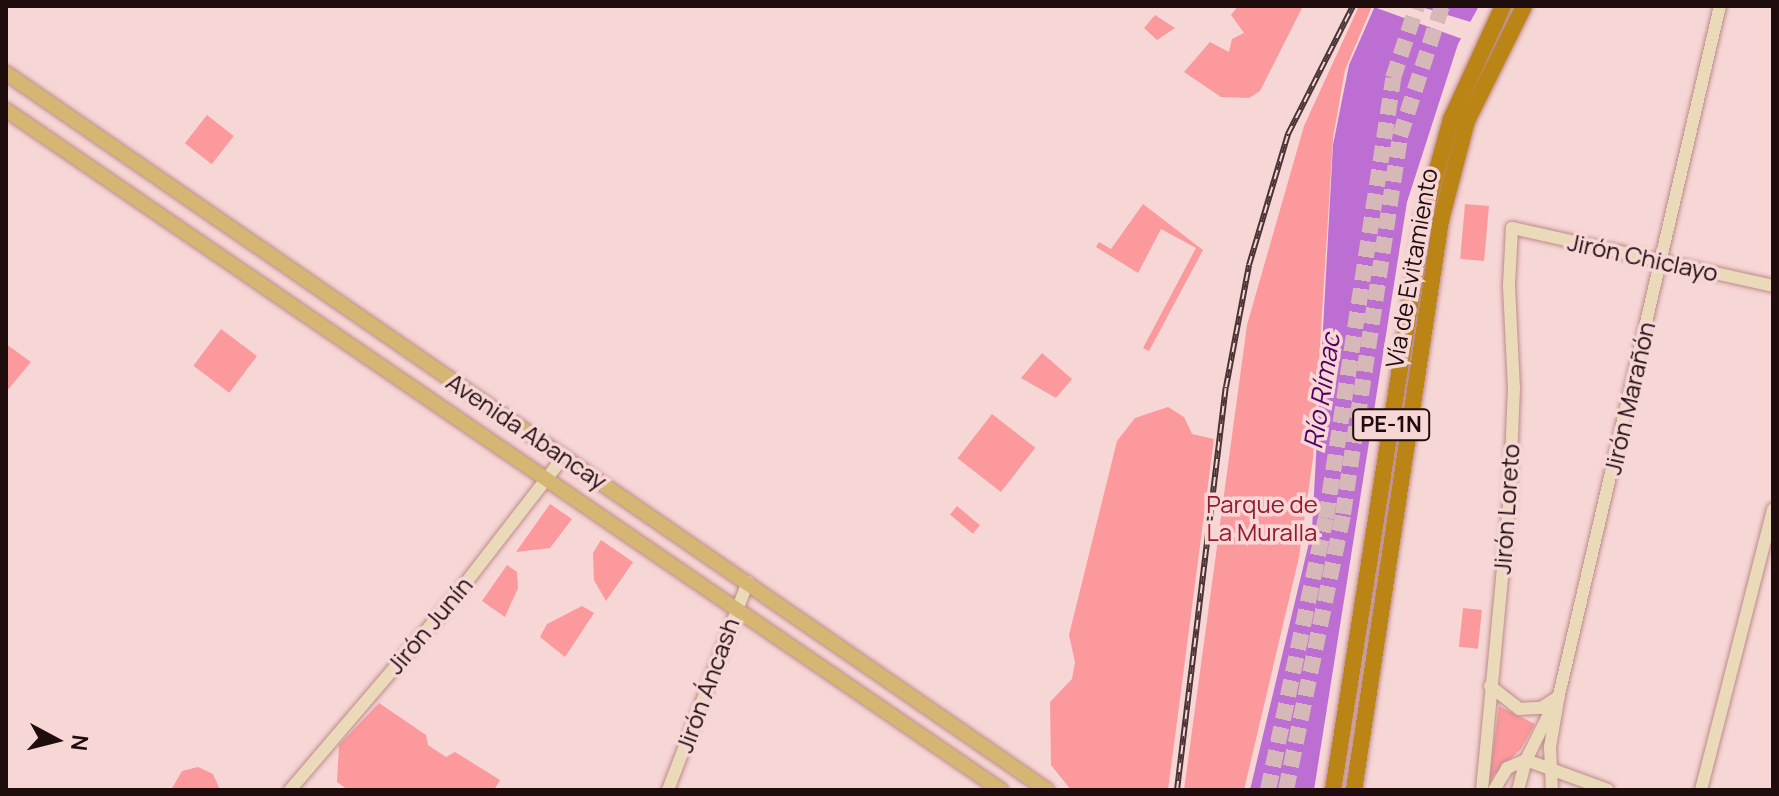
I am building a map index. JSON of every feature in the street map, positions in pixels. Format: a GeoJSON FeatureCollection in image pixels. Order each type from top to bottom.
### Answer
{"type":"FeatureCollection","features":[{"type":"Feature","properties":{"kind":"highway","name":"Vía de Evitamiento"},"geometry":{"type":"LineString","coordinates":[[1333,790],[1424,217],[1451,119],[1503,6]]}},
{"type":"Feature","properties":{"kind":"highway","name":"Vía de Evitamiento"},"geometry":{"type":"LineString","coordinates":[[1354,790],[1447,193],[1467,121],[1524,6]]}},
{"type":"Feature","properties":{"kind":"main road","name":"Jirón Marañón"},"geometry":{"type":"LineString","coordinates":[[1552,790],[1550,747],[1559,695],[1720,6]]}},
{"type":"Feature","properties":{"kind":"main road","name":"Avenida Abancay"},"geometry":{"type":"LineString","coordinates":[[6,73],[748,582],[1039,787]]}},
{"type":"Feature","properties":{"kind":"main road","name":"Avenida Abancay"},"geometry":{"type":"LineString","coordinates":[[6,110],[1001,790]]}},
{"type":"Feature","properties":{"kind":"main road","name":"Jirón Chiclayo"},"geometry":{"type":"LineString","coordinates":[[1512,228],[1773,286]]}},
{"type":"Feature","properties":{"kind":"main road","name":"Jirón Loreto"},"geometry":{"type":"LineString","coordinates":[[1482,790],[1509,507],[1514,389],[1512,228]]}},
{"type":"Feature","properties":{"kind":"main road","name":"Jirón Junín"},"geometry":{"type":"LineString","coordinates":[[290,790],[454,598],[564,456]]}},
{"type":"Feature","properties":{"kind":"main road"},"geometry":{"type":"LineString","coordinates":[[1701,790],[1773,509]]}},
{"type":"Feature","properties":{"kind":"main road","name":"Jirón Áncash"},"geometry":{"type":"LineString","coordinates":[[668,790],[735,609],[748,582]]}},
{"type":"Feature","properties":{"kind":"main road"},"geometry":{"type":"LineString","coordinates":[[1490,686],[1519,709],[1541,708],[1559,695]]}},
{"type":"Feature","properties":{"kind":"main road"},"geometry":{"type":"LineString","coordinates":[[1518,790],[1526,760],[1559,695]]}},
{"type":"Feature","properties":{"kind":"main road"},"geometry":{"type":"LineString","coordinates":[[1494,790],[1507,768],[1526,760],[1608,790]]}},
{"type":"Feature","properties":{"kind":"green space"},"geometry":{"type":"Polygon","coordinates":[[[1238,6],[1303,6],[1260,91],[1249,98],[1221,97],[1184,72],[1210,42],[1229,52],[1232,39],[1244,33],[1231,15],[1238,6]]]}},
{"type":"Feature","properties":{"kind":"green space","name":"Parque de La Muralla"},"geometry":{"type":"Polygon","coordinates":[[[1359,6],[1372,6],[1345,70],[1333,138],[1313,458],[1299,557],[1244,790],[1184,790],[1247,325],[1304,126],[1359,6]]]}},
{"type":"Feature","properties":{"kind":"green space"},"geometry":{"type":"Polygon","coordinates":[[[1155,15],[1175,28],[1157,40],[1144,28],[1155,15]]]}},
{"type":"Feature","properties":{"kind":"green space"},"geometry":{"type":"Polygon","coordinates":[[[207,115],[234,136],[212,164],[185,143],[207,115]]]}},
{"type":"Feature","properties":{"kind":"green space"},"geometry":{"type":"Polygon","coordinates":[[[1143,204],[1203,250],[1149,351],[1143,348],[1196,248],[1161,229],[1138,273],[1096,247],[1099,242],[1111,249],[1143,204]]]}},
{"type":"Feature","properties":{"kind":"green space"},"geometry":{"type":"Polygon","coordinates":[[[1465,204],[1489,206],[1484,261],[1460,259],[1465,204]]]}},
{"type":"Feature","properties":{"kind":"green space"},"geometry":{"type":"Polygon","coordinates":[[[221,329],[257,356],[229,393],[193,366],[221,329]]]}},
{"type":"Feature","properties":{"kind":"green space"},"geometry":{"type":"Polygon","coordinates":[[[6,344],[31,362],[6,392],[6,344]]]}},
{"type":"Feature","properties":{"kind":"green space"},"geometry":{"type":"Polygon","coordinates":[[[1042,353],[1072,379],[1056,398],[1021,378],[1042,353]]]}},
{"type":"Feature","properties":{"kind":"green space","name":"Parque de La Muralla"},"geometry":{"type":"Polygon","coordinates":[[[1168,407],[1184,417],[1192,434],[1214,439],[1168,790],[1071,790],[1051,765],[1050,702],[1072,679],[1075,662],[1069,635],[1117,441],[1135,418],[1168,407]]]}},
{"type":"Feature","properties":{"kind":"green space"},"geometry":{"type":"Polygon","coordinates":[[[992,414],[1035,448],[1001,492],[958,458],[992,414]]]}},
{"type":"Feature","properties":{"kind":"green space"},"geometry":{"type":"Polygon","coordinates":[[[550,504],[572,519],[550,548],[516,552],[550,504]]]}},
{"type":"Feature","properties":{"kind":"green space"},"geometry":{"type":"Polygon","coordinates":[[[957,506],[980,525],[973,534],[950,514],[957,506]]]}},
{"type":"Feature","properties":{"kind":"green space"},"geometry":{"type":"Polygon","coordinates":[[[601,540],[633,562],[606,601],[594,580],[593,553],[601,540]]]}},
{"type":"Feature","properties":{"kind":"green space"},"geometry":{"type":"Polygon","coordinates":[[[507,565],[517,572],[518,588],[505,617],[482,601],[507,565]]]}},
{"type":"Feature","properties":{"kind":"green space"},"geometry":{"type":"Polygon","coordinates":[[[582,606],[594,613],[565,657],[540,637],[547,624],[582,606]]]}},
{"type":"Feature","properties":{"kind":"green space"},"geometry":{"type":"Polygon","coordinates":[[[1463,608],[1482,610],[1478,649],[1459,647],[1463,608]]]}},
{"type":"Feature","properties":{"kind":"green space"},"geometry":{"type":"Polygon","coordinates":[[[379,703],[426,735],[428,745],[446,757],[455,752],[500,780],[494,790],[348,790],[337,782],[339,745],[379,703]]]}},
{"type":"Feature","properties":{"kind":"green space"},"geometry":{"type":"Polygon","coordinates":[[[1499,706],[1535,724],[1521,749],[1489,780],[1499,706]]]}},
{"type":"Feature","properties":{"kind":"green space"},"geometry":{"type":"Polygon","coordinates":[[[198,767],[213,774],[220,790],[171,790],[182,771],[198,767]]]}},
{"type":"Feature","properties":{"kind":"water","name":"Río Rímac"},"geometry":{"type":"Polygon","coordinates":[[[1375,6],[1479,6],[1458,44],[1407,202],[1314,790],[1250,790],[1312,530],[1333,145],[1349,65],[1375,6]]]}},
{"type":"Feature","properties":{"kind":"pier"},"geometry":{"type":"Polygon","coordinates":[[[1371,6],[1418,6],[1474,23],[1465,40],[1371,6]]]}},
{"type":"Feature","properties":{"kind":"tunnel"},"geometry":{"type":"LineString","coordinates":[[1268,790],[1326,518],[1393,78],[1417,6]]}},
{"type":"Feature","properties":{"kind":"tunnel"},"geometry":{"type":"LineString","coordinates":[[1286,790],[1343,514],[1400,136],[1442,6]]}},
{"type":"Feature","properties":{"kind":"railway"},"geometry":{"type":"LineString","coordinates":[[1177,790],[1226,387],[1249,265],[1288,134],[1353,6]]}}]}
